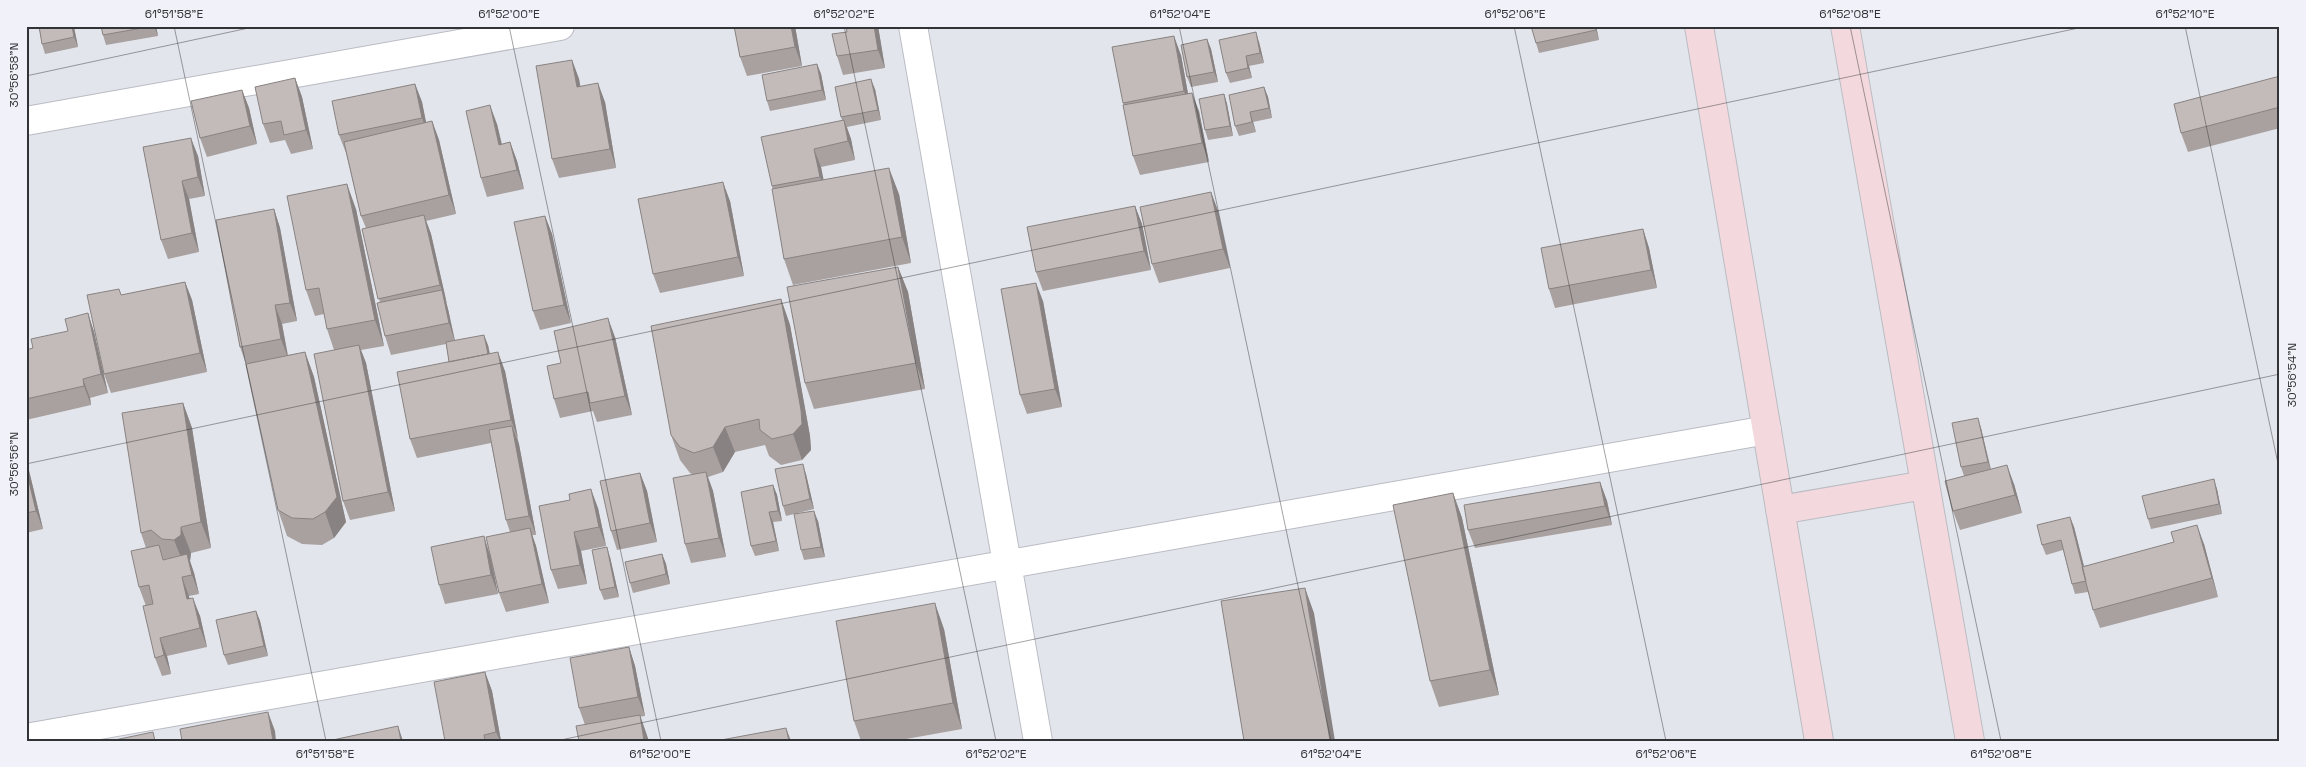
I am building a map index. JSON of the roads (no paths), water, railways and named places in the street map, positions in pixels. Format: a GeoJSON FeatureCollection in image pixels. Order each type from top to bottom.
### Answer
{"type":"FeatureCollection","features":[{"type":"Feature","properties":{"kind":"main road"},"geometry":{"type":"LineString","coordinates":[[1699,26],[1819,741]]}},
{"type":"Feature","properties":{"kind":"main road"},"geometry":{"type":"LineString","coordinates":[[1845,26],[1970,741]]}},
{"type":"Feature","properties":{"kind":"main road"},"geometry":{"type":"LineString","coordinates":[[1780,510],[1926,485]]}},
{"type":"Feature","properties":{"kind":"street"},"geometry":{"type":"LineString","coordinates":[[26,121],[560,26]]}},
{"type":"Feature","properties":{"kind":"street"},"geometry":{"type":"LineString","coordinates":[[913,26],[1038,741]]}},
{"type":"Feature","properties":{"kind":"street"},"geometry":{"type":"LineString","coordinates":[[26,738],[1767,430]]}}]}
